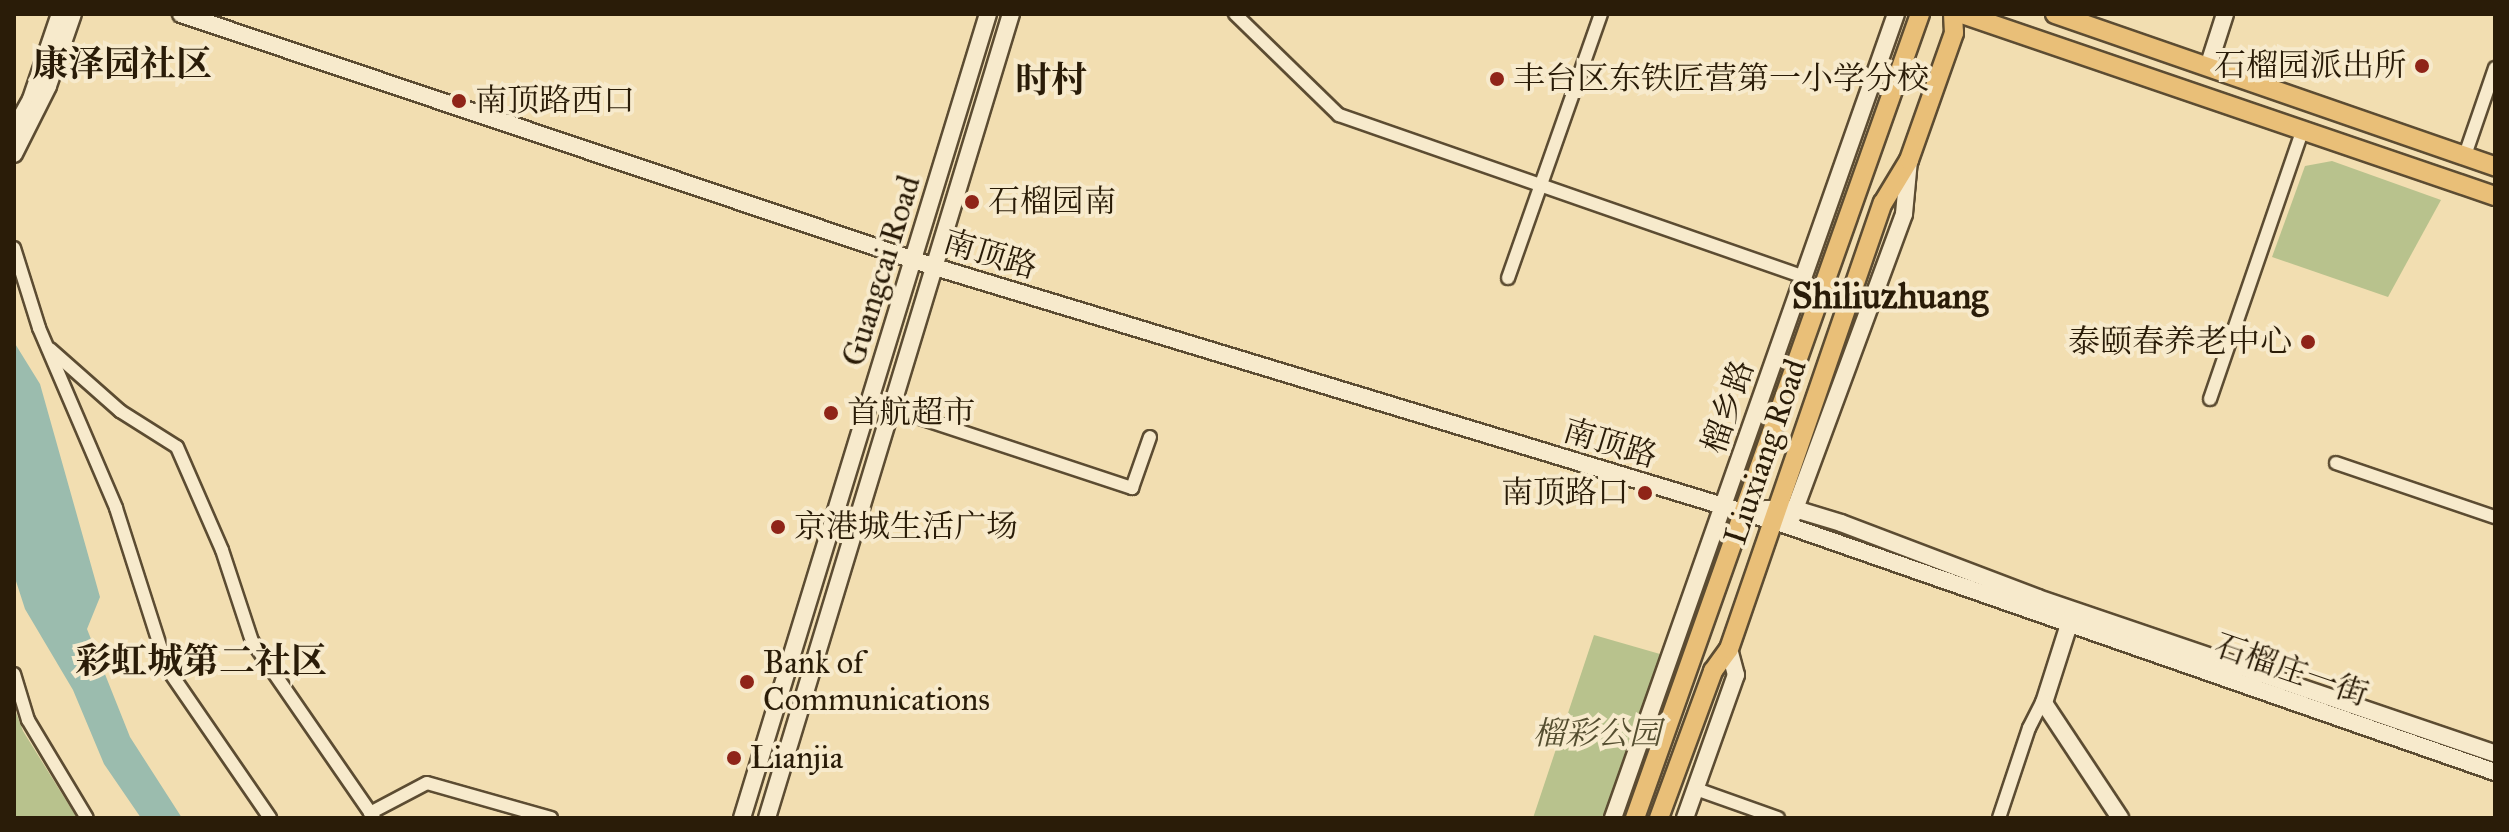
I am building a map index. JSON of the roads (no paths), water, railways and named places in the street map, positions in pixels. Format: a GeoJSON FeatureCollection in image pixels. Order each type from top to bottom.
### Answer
{"type":"FeatureCollection","features":[{"type":"Feature","properties":{"kind":"main road","name":"Liuxiang Road"},"geometry":{"type":"LineString","coordinates":[[1636,812],[1920,14]]}},
{"type":"Feature","properties":{"kind":"main road","name":"Liuxiang Road"},"geometry":{"type":"LineString","coordinates":[[1661,814],[1713,671],[1729,649],[1783,516],[1883,203],[1909,160],[1954,33],[1953,14]]}},
{"type":"Feature","properties":{"kind":"main road"},"geometry":{"type":"LineString","coordinates":[[2055,14],[2495,166]]}},
{"type":"Feature","properties":{"kind":"main road"},"geometry":{"type":"LineString","coordinates":[[1969,15],[2495,196]]}},
{"type":"Feature","properties":{"kind":"street"},"geometry":{"type":"LineString","coordinates":[[14,130],[60,14]]}},
{"type":"Feature","properties":{"kind":"street"},"geometry":{"type":"LineString","coordinates":[[14,154],[48,86],[73,14]]}},
{"type":"Feature","properties":{"kind":"street","name":"南顶路"},"geometry":{"type":"LineString","coordinates":[[181,14],[915,261],[1723,509],[1783,516],[2071,617]]}},
{"type":"Feature","properties":{"kind":"street","name":"Guangcai Road"},"geometry":{"type":"LineString","coordinates":[[742,818],[915,261],[988,14]]}},
{"type":"Feature","properties":{"kind":"street","name":"Guangcai Road"},"geometry":{"type":"LineString","coordinates":[[767,818],[1011,14]]}},
{"type":"Feature","properties":{"kind":"street"},"geometry":{"type":"LineString","coordinates":[[1235,14],[1339,115],[1804,277]]}},
{"type":"Feature","properties":{"kind":"street"},"geometry":{"type":"LineString","coordinates":[[1508,278],[1601,14]]}},
{"type":"Feature","properties":{"kind":"street","name":"榴乡路"},"geometry":{"type":"LineString","coordinates":[[1613,818],[1896,14]]}},
{"type":"Feature","properties":{"kind":"street"},"geometry":{"type":"LineString","coordinates":[[2208,67],[2225,14]]}},
{"type":"Feature","properties":{"kind":"street"},"geometry":{"type":"LineString","coordinates":[[2465,155],[2495,68]]}},
{"type":"Feature","properties":{"kind":"street"},"geometry":{"type":"LineString","coordinates":[[2210,399],[2303,129]]}},
{"type":"Feature","properties":{"kind":"street"},"geometry":{"type":"LineString","coordinates":[[14,248],[48,347],[116,508],[167,668],[270,818]]}},
{"type":"Feature","properties":{"kind":"street"},"geometry":{"type":"LineString","coordinates":[[48,347],[120,411],[177,447],[222,550],[252,641],[372,816],[427,783],[551,818]]}},
{"type":"Feature","properties":{"kind":"street"},"geometry":{"type":"LineString","coordinates":[[893,409],[1132,488],[1150,437]]}},
{"type":"Feature","properties":{"kind":"street"},"geometry":{"type":"LineString","coordinates":[[2336,463],[2495,517]]}},
{"type":"Feature","properties":{"kind":"street"},"geometry":{"type":"LineString","coordinates":[[1999,818],[2071,617]]}},
{"type":"Feature","properties":{"kind":"street","name":"石榴庄一街"},"geometry":{"type":"LineString","coordinates":[[2071,617],[2495,754]]}},
{"type":"Feature","properties":{"kind":"street","name":"石榴庄一街"},"geometry":{"type":"LineString","coordinates":[[2071,617],[2495,772]]}},
{"type":"Feature","properties":{"kind":"street"},"geometry":{"type":"LineString","coordinates":[[1685,818],[1736,675],[1729,649]]}},
{"type":"Feature","properties":{"kind":"street"},"geometry":{"type":"LineString","coordinates":[[14,674],[28,720],[87,818]]}},
{"type":"Feature","properties":{"kind":"street"},"geometry":{"type":"LineString","coordinates":[[2044,699],[2120,818]]}},
{"type":"Feature","properties":{"kind":"street"},"geometry":{"type":"LineString","coordinates":[[1696,789],[1778,818]]}},
{"type":"Feature","properties":{"kind":"place","name":"石榴园派出所"},"geometry":{"type":"Point","coordinates":[2422,66]}},
{"type":"Feature","properties":{"kind":"place","name":"丰台区东铁匠营第一小学分校"},"geometry":{"type":"Point","coordinates":[1497,79]}},
{"type":"Feature","properties":{"kind":"place","name":"南顶路西口"},"geometry":{"type":"Point","coordinates":[459,101]}},
{"type":"Feature","properties":{"kind":"place","name":"石榴园南"},"geometry":{"type":"Point","coordinates":[972,202]}},
{"type":"Feature","properties":{"kind":"place","name":"泰颐春养老中心"},"geometry":{"type":"Point","coordinates":[2308,342]}},
{"type":"Feature","properties":{"kind":"place","name":"首航超市"},"geometry":{"type":"Point","coordinates":[831,413]}},
{"type":"Feature","properties":{"kind":"place","name":"南顶路口"},"geometry":{"type":"Point","coordinates":[1645,493]}},
{"type":"Feature","properties":{"kind":"place","name":"京港城生活广场"},"geometry":{"type":"Point","coordinates":[778,527]}},
{"type":"Feature","properties":{"kind":"place","name":"Bank of Communications"},"geometry":{"type":"Point","coordinates":[747,682]}},
{"type":"Feature","properties":{"kind":"place","name":"Lianjia"},"geometry":{"type":"Point","coordinates":[734,758]}},
{"type":"Feature","properties":{"kind":"district","name":"康泽园社区"},"geometry":{"type":"Point","coordinates":[122,65]}},
{"type":"Feature","properties":{"kind":"district","name":"时村"},"geometry":{"type":"Point","coordinates":[1051,81]}},
{"type":"Feature","properties":{"kind":"district","name":"Shiliuzhuang"},"geometry":{"type":"Point","coordinates":[1890,297]}},
{"type":"Feature","properties":{"kind":"district","name":"彩虹城第二社区"},"geometry":{"type":"Point","coordinates":[201,662]}},
{"type":"Feature","properties":{"kind":"park label","name":"榴彩公园"},"geometry":{"type":"Point","coordinates":[1597,734]}}]}
